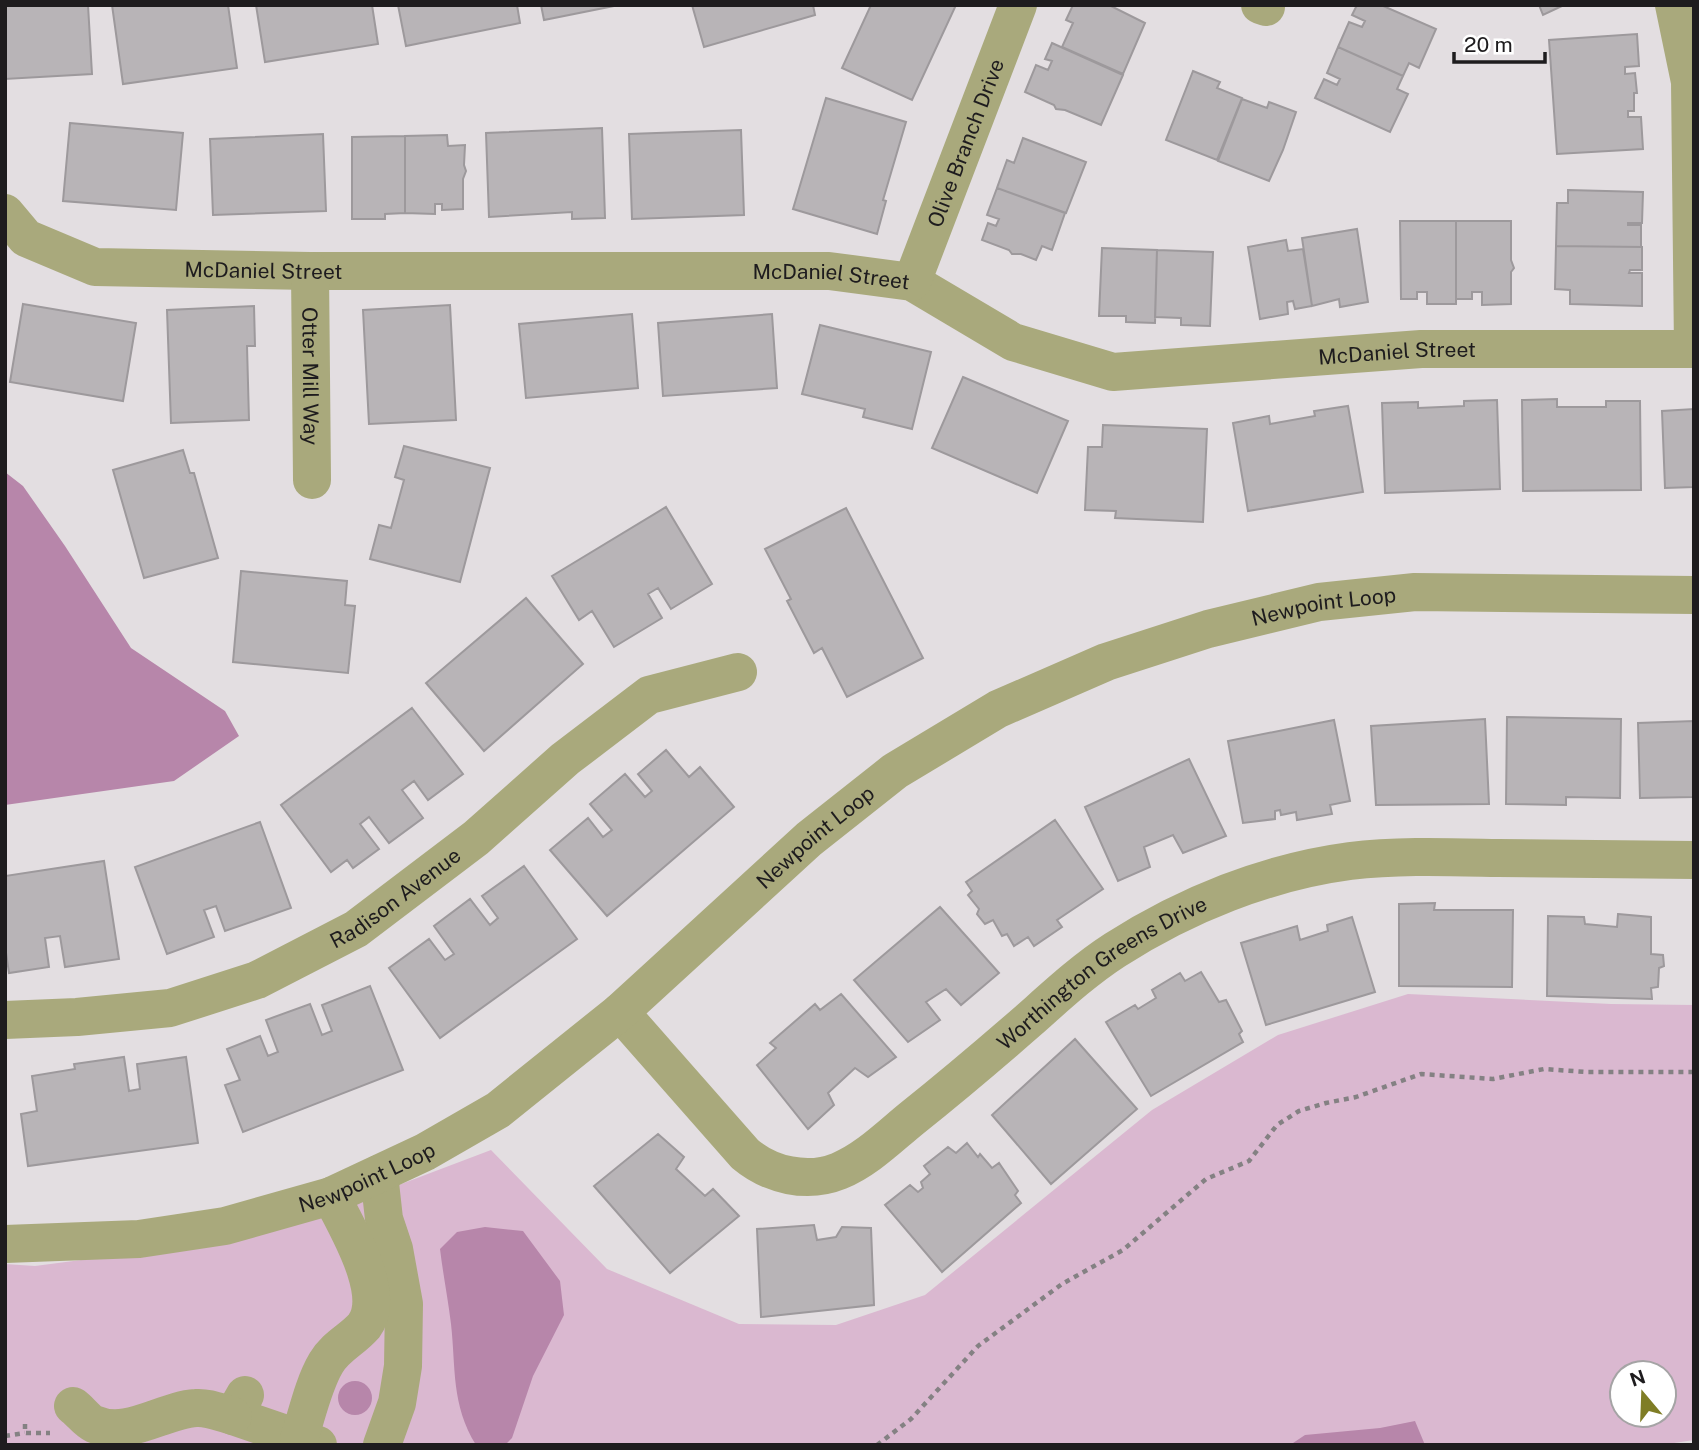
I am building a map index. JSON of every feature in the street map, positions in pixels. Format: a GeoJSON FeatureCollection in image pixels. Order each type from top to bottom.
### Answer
{"type":"FeatureCollection","features":[{"type":"Feature","properties":{"kind":"street","name":"Olive Branch Drive"},"geometry":{"type":"LineString","coordinates":[[912,282],[1018,5]]}},
{"type":"Feature","properties":{"kind":"street"},"geometry":{"type":"LineString","coordinates":[[1674,5],[1690,82],[1694,349]]}},
{"type":"Feature","properties":{"kind":"street","name":"McDaniel Street"},"geometry":{"type":"LineString","coordinates":[[5,213],[26,238],[95,267],[310,271],[829,271],[912,282],[1013,342],[1113,372],[1421,349],[1694,349]]}},
{"type":"Feature","properties":{"kind":"street","name":"Otter Mill Way"},"geometry":{"type":"LineString","coordinates":[[310,271],[312,480]]}},
{"type":"Feature","properties":{"kind":"street","name":"Newpoint Loop"},"geometry":{"type":"LineString","coordinates":[[5,1244],[139,1239],[225,1226],[331,1196],[425,1152],[498,1110],[620,1012],[809,839],[895,771],[999,709],[1106,662],[1208,629],[1319,602],[1415,592],[1694,596]]}},
{"type":"Feature","properties":{"kind":"street","name":"Radison Avenue"},"geometry":{"type":"LineString","coordinates":[[5,1020],[77,1017],[170,1008],[257,980],[356,929],[475,838],[565,759],[649,695],[738,672]]}},
{"type":"Feature","properties":{"kind":"street","name":"Worthington Greens Drive"},"geometry":{"type":"LineString","coordinates":[[620,1012],[745,1154],[757,1164],[790,1175],[822,1176],[838,1172],[857,1162],[1113,951],[1215,897],[1303,870],[1350,862],[1407,857],[1694,860]]}},
{"type":"Feature","properties":{"kind":"street"},"geometry":{"type":"LineString","coordinates":[[379,1174],[384,1219],[394,1249],[404,1304],[403,1366],[397,1403],[382,1445]]}},
{"type":"Feature","properties":{"kind":"street"},"geometry":{"type":"LineString","coordinates":[[73,1406],[94,1424],[130,1427],[197,1408],[239,1406],[308,1442],[325,1365],[336,1348],[363,1326],[370,1314],[365,1262],[331,1196]]}},
{"type":"Feature","properties":{"kind":"street"},"geometry":{"type":"LineString","coordinates":[[350,1338],[386,1334],[403,1350]]}},
{"type":"Feature","properties":{"kind":"path"},"geometry":{"type":"LineString","coordinates":[[877,1445],[911,1419],[978,1346],[1062,1284],[1123,1250],[1206,1179],[1249,1161],[1277,1125],[1299,1111],[1326,1102],[1356,1097],[1421,1074],[1493,1079],[1544,1069],[1586,1072],[1694,1072]]}},
{"type":"Feature","properties":{"kind":"path"},"geometry":{"type":"LineString","coordinates":[[5,1436],[25,1433]]}},
{"type":"Feature","properties":{"kind":"shaded area"},"geometry":{"type":"Polygon","coordinates":[[[5,472],[23,486],[131,648],[225,711],[239,736],[174,781],[5,805],[5,472]]]}},
{"type":"Feature","properties":{"kind":"shaded area"},"geometry":{"type":"Polygon","coordinates":[[[1408,994],[1611,1004],[1694,1005],[1694,1440],[1661,1445],[5,1445],[5,1264],[35,1266],[158,1250],[309,1219],[491,1150],[607,1269],[739,1324],[836,1325],[925,1295],[1152,1110],[1278,1035],[1408,994]]]}},
{"type":"Feature","properties":{"kind":"shaded area"},"geometry":{"type":"Polygon","coordinates":[[[485,1227],[523,1231],[560,1281],[564,1315],[533,1376],[512,1438],[505,1445],[476,1445],[462,1415],[456,1386],[451,1324],[440,1249],[457,1232],[485,1227]]]}},
{"type":"Feature","properties":{"kind":"shaded area"},"geometry":{"type":"Polygon","coordinates":[[[355,1381],[367,1386],[372,1398],[367,1410],[355,1415],[343,1410],[338,1398],[343,1386],[355,1381]]]}},
{"type":"Feature","properties":{"kind":"shaded area"},"geometry":{"type":"Polygon","coordinates":[[[1415,1421],[1425,1445],[1290,1445],[1305,1435],[1380,1428],[1415,1421]]]}},
{"type":"Feature","properties":{"kind":"building"},"geometry":{"type":"Polygon","coordinates":[[[5,5],[88,5],[92,74],[5,79],[5,5]]]}},
{"type":"Feature","properties":{"kind":"building"},"geometry":{"type":"Polygon","coordinates":[[[112,5],[228,5],[237,68],[123,84],[112,5]]]}},
{"type":"Feature","properties":{"kind":"building"},"geometry":{"type":"Polygon","coordinates":[[[256,5],[372,5],[378,44],[265,62],[256,5]]]}},
{"type":"Feature","properties":{"kind":"building"},"geometry":{"type":"Polygon","coordinates":[[[398,5],[517,5],[520,23],[406,46],[398,5]]]}},
{"type":"Feature","properties":{"kind":"building"},"geometry":{"type":"Polygon","coordinates":[[[541,5],[619,5],[544,20],[541,5]]]}},
{"type":"Feature","properties":{"kind":"building"},"geometry":{"type":"Polygon","coordinates":[[[692,5],[813,5],[815,15],[704,47],[692,5]]]}},
{"type":"Feature","properties":{"kind":"building"},"geometry":{"type":"Polygon","coordinates":[[[871,5],[956,5],[912,100],[842,68],[871,5]]]}},
{"type":"Feature","properties":{"kind":"building"},"geometry":{"type":"Polygon","coordinates":[[[1073,5],[1109,5],[1145,23],[1123,74],[1062,47],[1073,23],[1066,20],[1073,5]]]}},
{"type":"Feature","properties":{"kind":"building"},"geometry":{"type":"Polygon","coordinates":[[[1357,5],[1381,5],[1436,29],[1419,68],[1409,63],[1403,76],[1338,47],[1349,22],[1362,27],[1365,21],[1352,15],[1357,5]]]}},
{"type":"Feature","properties":{"kind":"building"},"geometry":{"type":"Polygon","coordinates":[[[1539,5],[1564,5],[1543,15],[1539,5]]]}},
{"type":"Feature","properties":{"kind":"building"},"geometry":{"type":"Polygon","coordinates":[[[1637,34],[1639,66],[1625,67],[1625,74],[1635,73],[1637,93],[1634,93],[1634,111],[1628,111],[1628,117],[1641,117],[1643,149],[1557,154],[1549,40],[1637,34]]]}},
{"type":"Feature","properties":{"kind":"building"},"geometry":{"type":"Polygon","coordinates":[[[1052,43],[1123,75],[1101,125],[1056,109],[1054,105],[1025,92],[1036,65],[1048,70],[1052,61],[1045,59],[1052,43]]]}},
{"type":"Feature","properties":{"kind":"building"},"geometry":{"type":"Polygon","coordinates":[[[1338,47],[1403,76],[1397,89],[1408,94],[1390,132],[1315,98],[1324,79],[1337,85],[1340,79],[1327,73],[1338,47]]]}},
{"type":"Feature","properties":{"kind":"building"},"geometry":{"type":"Polygon","coordinates":[[[1193,71],[1220,82],[1217,88],[1242,98],[1217,160],[1166,140],[1193,71]]]}},
{"type":"Feature","properties":{"kind":"building"},"geometry":{"type":"Polygon","coordinates":[[[826,98],[906,122],[883,200],[886,201],[877,234],[793,209],[826,98]]]}},
{"type":"Feature","properties":{"kind":"building"},"geometry":{"type":"Polygon","coordinates":[[[1242,99],[1267,108],[1269,102],[1296,112],[1269,181],[1218,161],[1242,99]]]}},
{"type":"Feature","properties":{"kind":"building"},"geometry":{"type":"Polygon","coordinates":[[[70,123],[183,133],[176,210],[63,201],[70,123]]]}},
{"type":"Feature","properties":{"kind":"building"},"geometry":{"type":"Polygon","coordinates":[[[602,128],[605,218],[572,219],[572,212],[489,217],[486,133],[602,128]]]}},
{"type":"Feature","properties":{"kind":"building"},"geometry":{"type":"Polygon","coordinates":[[[741,130],[744,215],[632,219],[629,134],[741,130]]]}},
{"type":"Feature","properties":{"kind":"building"},"geometry":{"type":"Polygon","coordinates":[[[323,134],[326,211],[213,215],[210,139],[323,134]]]}},
{"type":"Feature","properties":{"kind":"building"},"geometry":{"type":"Polygon","coordinates":[[[447,135],[448,146],[465,145],[463,209],[442,210],[442,204],[435,204],[435,214],[405,213],[405,136],[447,135]]]}},
{"type":"Feature","properties":{"kind":"building"},"geometry":{"type":"Polygon","coordinates":[[[405,136],[405,213],[385,214],[385,219],[352,219],[352,137],[405,136]]]}},
{"type":"Feature","properties":{"kind":"building"},"geometry":{"type":"Polygon","coordinates":[[[1023,138],[1086,162],[1066,213],[997,188],[1007,160],[1014,163],[1023,138]]]}},
{"type":"Feature","properties":{"kind":"building"},"geometry":{"type":"Polygon","coordinates":[[[997,188],[1065,213],[1052,250],[1042,246],[1036,260],[1021,254],[1012,254],[1009,250],[982,240],[988,223],[996,226],[999,219],[987,215],[997,188]]]}},
{"type":"Feature","properties":{"kind":"building"},"geometry":{"type":"Polygon","coordinates":[[[1568,190],[1643,192],[1642,223],[1628,223],[1641,225],[1641,247],[1556,246],[1557,203],[1568,203],[1568,190]]]}},
{"type":"Feature","properties":{"kind":"building"},"geometry":{"type":"Polygon","coordinates":[[[1400,221],[1456,221],[1456,304],[1427,304],[1427,292],[1417,292],[1417,299],[1401,299],[1400,221]]]}},
{"type":"Feature","properties":{"kind":"building"},"geometry":{"type":"Polygon","coordinates":[[[1456,221],[1511,221],[1511,260],[1514,268],[1511,272],[1511,304],[1482,305],[1482,292],[1472,292],[1472,299],[1456,299],[1456,221]]]}},
{"type":"Feature","properties":{"kind":"building"},"geometry":{"type":"Polygon","coordinates":[[[1357,229],[1368,302],[1340,307],[1339,299],[1312,306],[1302,238],[1357,229]]]}},
{"type":"Feature","properties":{"kind":"building"},"geometry":{"type":"Polygon","coordinates":[[[1286,240],[1288,251],[1303,249],[1312,306],[1295,309],[1293,301],[1287,302],[1288,314],[1260,319],[1248,247],[1286,240]]]}},
{"type":"Feature","properties":{"kind":"building"},"geometry":{"type":"Polygon","coordinates":[[[1556,246],[1642,247],[1642,270],[1630,270],[1629,273],[1642,273],[1642,306],[1570,304],[1570,290],[1555,289],[1556,246]]]}},
{"type":"Feature","properties":{"kind":"building"},"geometry":{"type":"Polygon","coordinates":[[[1102,248],[1157,250],[1155,323],[1126,322],[1126,316],[1099,316],[1102,248]]]}},
{"type":"Feature","properties":{"kind":"building"},"geometry":{"type":"Polygon","coordinates":[[[1157,250],[1213,252],[1210,326],[1181,325],[1181,318],[1155,317],[1157,250]]]}},
{"type":"Feature","properties":{"kind":"building"},"geometry":{"type":"Polygon","coordinates":[[[23,304],[136,323],[123,401],[10,382],[23,304]]]}},
{"type":"Feature","properties":{"kind":"building"},"geometry":{"type":"Polygon","coordinates":[[[450,305],[456,420],[369,424],[363,310],[450,305]]]}},
{"type":"Feature","properties":{"kind":"building"},"geometry":{"type":"Polygon","coordinates":[[[254,306],[255,346],[247,346],[249,420],[171,423],[167,310],[254,306]]]}},
{"type":"Feature","properties":{"kind":"building"},"geometry":{"type":"Polygon","coordinates":[[[632,314],[638,388],[526,398],[519,324],[632,314]]]}},
{"type":"Feature","properties":{"kind":"building"},"geometry":{"type":"Polygon","coordinates":[[[772,314],[777,388],[663,396],[658,323],[772,314]]]}},
{"type":"Feature","properties":{"kind":"building"},"geometry":{"type":"Polygon","coordinates":[[[820,325],[931,352],[912,429],[863,417],[865,409],[802,394],[820,325]]]}},
{"type":"Feature","properties":{"kind":"building"},"geometry":{"type":"Polygon","coordinates":[[[963,377],[1068,421],[1037,493],[932,448],[963,377]]]}},
{"type":"Feature","properties":{"kind":"building"},"geometry":{"type":"Polygon","coordinates":[[[1557,399],[1557,407],[1606,407],[1606,401],[1640,401],[1641,490],[1523,491],[1522,400],[1557,399]]]}},
{"type":"Feature","properties":{"kind":"building"},"geometry":{"type":"Polygon","coordinates":[[[1497,400],[1500,489],[1385,493],[1382,403],[1418,402],[1418,408],[1464,406],[1464,401],[1497,400]]]}},
{"type":"Feature","properties":{"kind":"building"},"geometry":{"type":"Polygon","coordinates":[[[1348,406],[1363,492],[1248,511],[1233,423],[1269,416],[1270,424],[1315,416],[1314,411],[1348,406]]]}},
{"type":"Feature","properties":{"kind":"building"},"geometry":{"type":"Polygon","coordinates":[[[1694,409],[1694,487],[1665,488],[1662,411],[1694,409]]]}},
{"type":"Feature","properties":{"kind":"building"},"geometry":{"type":"Polygon","coordinates":[[[1103,425],[1207,429],[1203,522],[1115,518],[1116,511],[1085,510],[1088,447],[1102,447],[1103,425]]]}},
{"type":"Feature","properties":{"kind":"building"},"geometry":{"type":"Polygon","coordinates":[[[404,446],[490,468],[460,582],[370,559],[379,525],[391,528],[404,480],[395,477],[404,446]]]}},
{"type":"Feature","properties":{"kind":"building"},"geometry":{"type":"Polygon","coordinates":[[[183,450],[190,473],[194,473],[218,558],[144,578],[113,470],[183,450]]]}},
{"type":"Feature","properties":{"kind":"building"},"geometry":{"type":"Polygon","coordinates":[[[666,507],[712,584],[671,609],[658,588],[648,594],[662,618],[614,647],[592,611],[579,620],[552,576],[666,507]]]}},
{"type":"Feature","properties":{"kind":"building"},"geometry":{"type":"Polygon","coordinates":[[[846,508],[923,658],[847,697],[822,648],[814,653],[787,601],[791,599],[765,549],[846,508]]]}},
{"type":"Feature","properties":{"kind":"building"},"geometry":{"type":"Polygon","coordinates":[[[241,571],[347,581],[345,605],[355,606],[348,673],[233,662],[241,571]]]}},
{"type":"Feature","properties":{"kind":"building"},"geometry":{"type":"Polygon","coordinates":[[[526,598],[583,664],[484,751],[426,683],[526,598]]]}},
{"type":"Feature","properties":{"kind":"building"},"geometry":{"type":"Polygon","coordinates":[[[412,708],[463,774],[428,800],[414,781],[402,790],[423,818],[389,843],[369,817],[360,824],[379,849],[353,868],[347,860],[331,872],[281,805],[412,708]]]}},
{"type":"Feature","properties":{"kind":"building"},"geometry":{"type":"Polygon","coordinates":[[[1507,717],[1621,719],[1620,798],[1566,797],[1566,805],[1506,804],[1507,717]]]}},
{"type":"Feature","properties":{"kind":"building"},"geometry":{"type":"Polygon","coordinates":[[[1485,719],[1489,804],[1376,805],[1371,726],[1485,719]]]}},
{"type":"Feature","properties":{"kind":"building"},"geometry":{"type":"Polygon","coordinates":[[[1334,720],[1350,801],[1330,805],[1332,814],[1297,820],[1296,812],[1281,815],[1280,810],[1275,811],[1275,819],[1243,823],[1228,741],[1334,720]]]}},
{"type":"Feature","properties":{"kind":"building"},"geometry":{"type":"Polygon","coordinates":[[[1694,721],[1694,797],[1640,798],[1638,723],[1694,721]]]}},
{"type":"Feature","properties":{"kind":"building"},"geometry":{"type":"Polygon","coordinates":[[[666,750],[689,777],[700,767],[734,807],[607,916],[550,850],[588,818],[603,837],[612,830],[590,804],[625,774],[645,797],[652,791],[638,774],[666,750]]]}},
{"type":"Feature","properties":{"kind":"building"},"geometry":{"type":"Polygon","coordinates":[[[1189,759],[1226,836],[1183,853],[1173,835],[1144,847],[1150,867],[1118,881],[1085,807],[1189,759]]]}},
{"type":"Feature","properties":{"kind":"building"},"geometry":{"type":"Polygon","coordinates":[[[1055,820],[1103,889],[1057,920],[1062,927],[1034,946],[1028,937],[1014,946],[1007,934],[1002,936],[993,920],[985,924],[977,914],[979,909],[968,895],[972,891],[966,882],[1055,820]]]}},
{"type":"Feature","properties":{"kind":"building"},"geometry":{"type":"Polygon","coordinates":[[[260,822],[291,908],[225,931],[216,906],[204,910],[214,937],[167,954],[135,867],[260,822]]]}},
{"type":"Feature","properties":{"kind":"building"},"geometry":{"type":"Polygon","coordinates":[[[104,861],[119,959],[65,967],[60,936],[45,938],[49,967],[9,973],[5,946],[5,876],[104,861]]]}},
{"type":"Feature","properties":{"kind":"building"},"geometry":{"type":"Polygon","coordinates":[[[524,866],[577,939],[440,1038],[389,968],[429,939],[445,960],[454,954],[434,926],[470,899],[490,925],[498,918],[482,896],[524,866]]]}},
{"type":"Feature","properties":{"kind":"building"},"geometry":{"type":"Polygon","coordinates":[[[1435,903],[1434,910],[1513,910],[1512,987],[1399,986],[1399,904],[1435,903]]]}},
{"type":"Feature","properties":{"kind":"building"},"geometry":{"type":"Polygon","coordinates":[[[940,907],[999,973],[961,1005],[946,989],[926,1002],[940,1020],[908,1042],[854,980],[940,907]]]}},
{"type":"Feature","properties":{"kind":"building"},"geometry":{"type":"Polygon","coordinates":[[[1618,914],[1651,917],[1651,954],[1663,955],[1664,966],[1659,968],[1658,987],[1651,988],[1652,999],[1547,996],[1548,916],[1584,917],[1585,924],[1617,927],[1618,914]]]}},
{"type":"Feature","properties":{"kind":"building"},"geometry":{"type":"Polygon","coordinates":[[[1352,917],[1375,992],[1266,1025],[1241,943],[1297,926],[1300,940],[1328,931],[1327,925],[1352,917]]]}},
{"type":"Feature","properties":{"kind":"building"},"geometry":{"type":"Polygon","coordinates":[[[1201,972],[1219,1002],[1226,1000],[1242,1031],[1239,1034],[1243,1042],[1151,1096],[1106,1022],[1135,1005],[1138,1009],[1156,998],[1152,990],[1180,973],[1185,981],[1201,972]]]}},
{"type":"Feature","properties":{"kind":"building"},"geometry":{"type":"Polygon","coordinates":[[[370,986],[403,1070],[243,1132],[225,1085],[240,1080],[227,1049],[260,1036],[268,1056],[278,1052],[266,1020],[310,1004],[322,1035],[332,1031],[322,1005],[370,986]]]}},
{"type":"Feature","properties":{"kind":"building"},"geometry":{"type":"Polygon","coordinates":[[[841,994],[896,1057],[868,1077],[855,1068],[828,1093],[834,1105],[808,1129],[757,1065],[776,1048],[770,1043],[815,1004],[820,1010],[841,994]]]}},
{"type":"Feature","properties":{"kind":"building"},"geometry":{"type":"Polygon","coordinates":[[[1075,1039],[1137,1109],[1051,1184],[992,1115],[1075,1039]]]}},
{"type":"Feature","properties":{"kind":"building"},"geometry":{"type":"Polygon","coordinates":[[[124,1057],[129,1091],[140,1089],[137,1064],[186,1057],[198,1143],[28,1166],[21,1114],[37,1111],[32,1076],[75,1069],[74,1064],[124,1057]]]}},
{"type":"Feature","properties":{"kind":"building"},"geometry":{"type":"Polygon","coordinates":[[[658,1134],[684,1157],[676,1169],[705,1196],[713,1189],[739,1216],[670,1273],[594,1186],[658,1134]]]}},
{"type":"Feature","properties":{"kind":"building"},"geometry":{"type":"Polygon","coordinates":[[[967,1143],[978,1157],[980,1154],[992,1168],[999,1163],[1018,1191],[1015,1195],[1021,1203],[942,1272],[885,1205],[910,1185],[918,1192],[923,1188],[921,1182],[930,1174],[924,1166],[948,1147],[956,1153],[967,1143]]]}},
{"type":"Feature","properties":{"kind":"building"},"geometry":{"type":"Polygon","coordinates":[[[814,1225],[817,1240],[836,1237],[842,1227],[871,1228],[874,1305],[761,1317],[757,1229],[814,1225]]]}}]}
